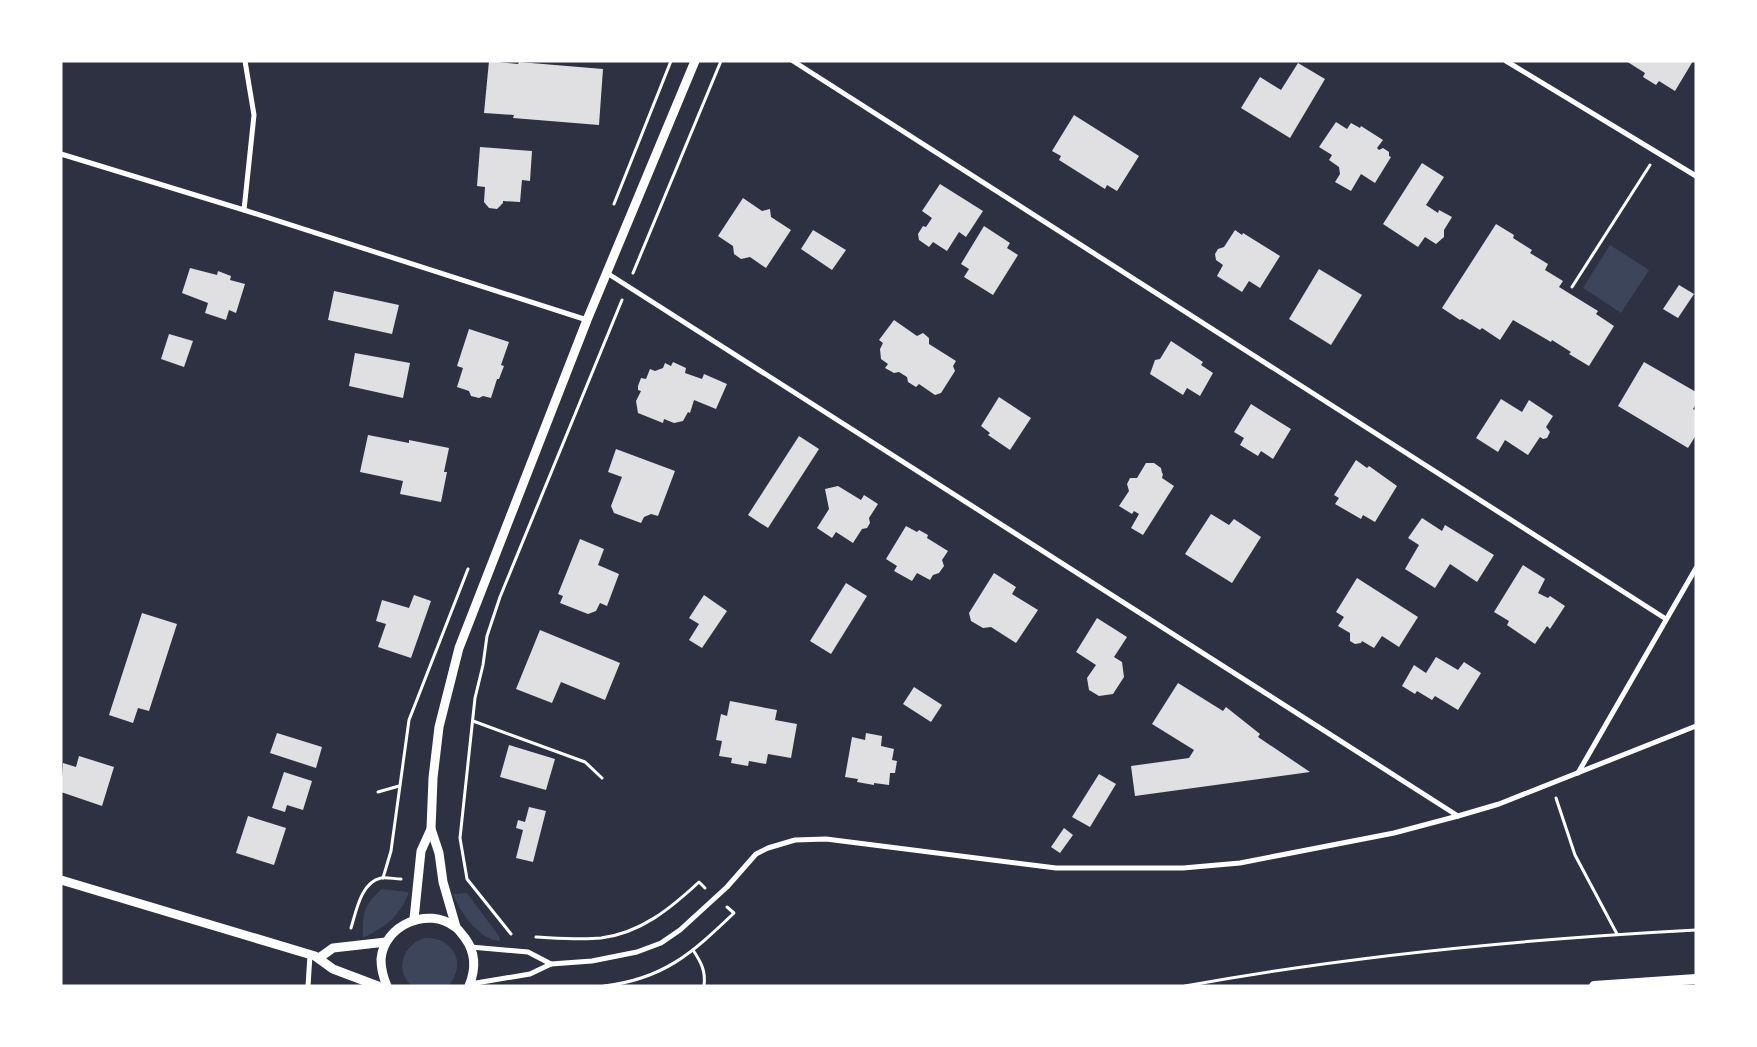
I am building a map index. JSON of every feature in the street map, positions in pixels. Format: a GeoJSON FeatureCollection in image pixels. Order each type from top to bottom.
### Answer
{"type":"FeatureCollection","features":[{"type":"Feature","properties":{"kind":"main road"},"geometry":{"type":"LineString","coordinates":[[1594,986],[1696,979]]}},
{"type":"Feature","properties":{"kind":"street"},"geometry":{"type":"LineString","coordinates":[[244,210],[254,115],[245,61]]}},
{"type":"Feature","properties":{"kind":"street"},"geometry":{"type":"LineString","coordinates":[[414,919],[421,851],[430,828],[439,727],[459,648],[587,320],[695,61]]}},
{"type":"Feature","properties":{"kind":"street"},"geometry":{"type":"LineString","coordinates":[[793,61],[1666,619]]}},
{"type":"Feature","properties":{"kind":"street"},"geometry":{"type":"LineString","coordinates":[[1506,61],[1696,176]]}},
{"type":"Feature","properties":{"kind":"street"},"geometry":{"type":"LineString","coordinates":[[61,154],[244,210],[587,320]]}},
{"type":"Feature","properties":{"kind":"street"},"geometry":{"type":"LineString","coordinates":[[607,273],[1458,816]]}},
{"type":"Feature","properties":{"kind":"street"},"geometry":{"type":"LineString","coordinates":[[1578,772],[1696,568]]}},
{"type":"Feature","properties":{"kind":"street"},"geometry":{"type":"LineString","coordinates":[[430,828],[439,853],[443,882],[456,927],[472,947],[475,966],[470,985],[530,974],[552,964],[592,961],[637,952],[662,943],[680,930],[728,887],[756,854],[768,848],[795,840],[826,839],[1056,868],[1183,868],[1240,863],[1394,833],[1499,804],[1696,726]]}},
{"type":"Feature","properties":{"kind":"street"},"geometry":{"type":"LineString","coordinates":[[61,880],[320,958],[333,969],[378,986]]}},
{"type":"Feature","properties":{"kind":"street"},"geometry":{"type":"LineString","coordinates":[[386,986],[382,974],[381,958],[386,942],[398,928],[414,919],[429,918],[443,920],[456,927]]}},
{"type":"Feature","properties":{"kind":"street"},"geometry":{"type":"LineString","coordinates":[[320,958],[333,948],[386,942]]}},
{"type":"Feature","properties":{"kind":"street"},"geometry":{"type":"LineString","coordinates":[[472,947],[528,952],[552,964]]}},
{"type":"Feature","properties":{"kind":"street"},"geometry":{"type":"LineString","coordinates":[[308,986],[310,955]]}},
{"type":"Feature","properties":{"kind":"path"},"geometry":{"type":"LineString","coordinates":[[513,936],[466,879],[460,838],[475,698],[483,665],[487,636],[500,597],[721,61]]}},
{"type":"Feature","properties":{"kind":"path"},"geometry":{"type":"LineString","coordinates":[[1572,286],[1658,153]]}},
{"type":"Feature","properties":{"kind":"path"},"geometry":{"type":"LineString","coordinates":[[473,721],[585,762],[602,778]]}},
{"type":"Feature","properties":{"kind":"path"},"geometry":{"type":"LineString","coordinates":[[1551,783],[1575,855],[1617,934]]}},
{"type":"Feature","properties":{"kind":"path"},"geometry":{"type":"LineString","coordinates":[[378,792],[400,786]]}},
{"type":"Feature","properties":{"kind":"path"},"geometry":{"type":"LineString","coordinates":[[349,933],[362,895],[374,881],[383,878],[409,880]]}},
{"type":"Feature","properties":{"kind":"path"},"geometry":{"type":"LineString","coordinates":[[532,937],[582,939],[602,938],[623,933],[658,916],[677,903],[699,882]]}},
{"type":"Feature","properties":{"kind":"path"},"geometry":{"type":"LineString","coordinates":[[1185,986],[1262,971],[1454,948],[1617,934],[1696,930]]}},
{"type":"Feature","properties":{"kind":"path"},"geometry":{"type":"LineString","coordinates":[[693,950],[704,970],[704,986]]}},
{"type":"Feature","properties":{"kind":"shaded area"},"geometry":{"type":"Polygon","coordinates":[[[1610,245],[1649,270],[1621,313],[1583,288],[1610,245]]]}},
{"type":"Feature","properties":{"kind":"shaded area"},"geometry":{"type":"Polygon","coordinates":[[[382,889],[409,892],[401,908],[391,920],[379,930],[363,938],[365,911],[382,889]]]}},
{"type":"Feature","properties":{"kind":"shaded area"},"geometry":{"type":"Polygon","coordinates":[[[467,893],[499,936],[500,941],[492,940],[478,931],[460,909],[453,894],[467,893]]]}},
{"type":"Feature","properties":{"kind":"shaded area"},"geometry":{"type":"Polygon","coordinates":[[[424,938],[443,942],[454,953],[457,969],[454,978],[448,986],[411,986],[406,979],[402,965],[403,958],[411,946],[424,938]]]}},
{"type":"Feature","properties":{"kind":"building"},"geometry":{"type":"Polygon","coordinates":[[[489,61],[603,69],[599,125],[513,118],[514,115],[484,113],[489,61]]]}},
{"type":"Feature","properties":{"kind":"building"},"geometry":{"type":"Polygon","coordinates":[[[1626,61],[1693,61],[1675,91],[1659,81],[1656,85],[1643,77],[1645,73],[1626,61]]]}},
{"type":"Feature","properties":{"kind":"building"},"geometry":{"type":"Polygon","coordinates":[[[1298,63],[1325,79],[1290,138],[1241,108],[1260,77],[1281,90],[1298,63]]]}},
{"type":"Feature","properties":{"kind":"building"},"geometry":{"type":"Polygon","coordinates":[[[1074,115],[1139,156],[1117,191],[1107,185],[1105,189],[1059,160],[1061,156],[1052,151],[1074,115]]]}},
{"type":"Feature","properties":{"kind":"building"},"geometry":{"type":"Polygon","coordinates":[[[1336,122],[1347,129],[1351,123],[1360,128],[1361,126],[1383,140],[1377,148],[1379,150],[1383,148],[1389,152],[1391,157],[1375,183],[1361,174],[1351,191],[1335,182],[1340,174],[1339,167],[1329,160],[1332,155],[1319,147],[1336,122]]]}},
{"type":"Feature","properties":{"kind":"building"},"geometry":{"type":"Polygon","coordinates":[[[480,147],[532,151],[530,181],[522,180],[520,202],[503,201],[497,209],[489,208],[484,202],[485,187],[477,186],[480,147]]]}},
{"type":"Feature","properties":{"kind":"building"},"geometry":{"type":"Polygon","coordinates":[[[1422,163],[1444,177],[1426,205],[1438,213],[1439,210],[1452,217],[1444,230],[1444,237],[1436,244],[1425,237],[1418,247],[1383,224],[1422,163]]]}},
{"type":"Feature","properties":{"kind":"building"},"geometry":{"type":"Polygon","coordinates":[[[940,184],[983,211],[966,237],[959,232],[947,251],[933,242],[929,247],[919,240],[918,234],[923,226],[926,227],[932,218],[922,211],[940,184]]]}},
{"type":"Feature","properties":{"kind":"building"},"geometry":{"type":"Polygon","coordinates":[[[743,198],[762,211],[770,209],[771,217],[791,230],[766,268],[750,257],[741,259],[734,254],[733,246],[718,236],[743,198]]]}},
{"type":"Feature","properties":{"kind":"building"},"geometry":{"type":"Polygon","coordinates":[[[1496,224],[1514,235],[1513,238],[1532,250],[1530,253],[1548,264],[1545,270],[1563,281],[1559,287],[1598,311],[1596,314],[1614,326],[1589,366],[1569,354],[1571,352],[1552,340],[1551,342],[1513,320],[1500,340],[1482,328],[1480,330],[1462,319],[1460,320],[1442,308],[1496,224]]]}},
{"type":"Feature","properties":{"kind":"building"},"geometry":{"type":"Polygon","coordinates":[[[984,226],[1010,243],[1007,248],[1018,255],[993,295],[964,277],[969,269],[961,264],[984,226]]]}},
{"type":"Feature","properties":{"kind":"building"},"geometry":{"type":"Polygon","coordinates":[[[813,230],[846,250],[832,270],[801,249],[813,230]]]}},
{"type":"Feature","properties":{"kind":"building"},"geometry":{"type":"Polygon","coordinates":[[[1235,230],[1280,256],[1260,288],[1249,281],[1242,292],[1217,276],[1223,265],[1216,260],[1215,254],[1218,249],[1224,247],[1235,230]]]}},
{"type":"Feature","properties":{"kind":"building"},"geometry":{"type":"Polygon","coordinates":[[[190,268],[217,275],[218,271],[231,276],[230,280],[245,284],[236,313],[229,310],[226,320],[205,313],[208,303],[182,293],[190,268]]]}},
{"type":"Feature","properties":{"kind":"building"},"geometry":{"type":"Polygon","coordinates":[[[1319,269],[1362,295],[1331,345],[1289,319],[1319,269]]]}},
{"type":"Feature","properties":{"kind":"building"},"geometry":{"type":"Polygon","coordinates":[[[1679,285],[1694,294],[1678,318],[1663,309],[1679,285]]]}},
{"type":"Feature","properties":{"kind":"building"},"geometry":{"type":"Polygon","coordinates":[[[334,291],[399,305],[392,334],[328,320],[334,291]]]}},
{"type":"Feature","properties":{"kind":"building"},"geometry":{"type":"Polygon","coordinates":[[[894,320],[917,336],[923,333],[929,338],[929,344],[956,361],[953,366],[955,371],[941,393],[935,395],[919,384],[916,387],[908,382],[907,377],[899,372],[894,373],[885,368],[888,364],[881,359],[880,349],[883,343],[879,340],[894,320]]]}},
{"type":"Feature","properties":{"kind":"building"},"geometry":{"type":"Polygon","coordinates":[[[469,329],[509,342],[501,365],[504,366],[499,379],[497,379],[491,398],[471,396],[469,391],[457,387],[463,368],[457,366],[469,329]]]}},
{"type":"Feature","properties":{"kind":"building"},"geometry":{"type":"Polygon","coordinates":[[[169,334],[193,341],[184,367],[161,359],[169,334]]]}},
{"type":"Feature","properties":{"kind":"building"},"geometry":{"type":"Polygon","coordinates":[[[1171,341],[1203,362],[1201,365],[1213,373],[1200,396],[1187,388],[1183,395],[1150,374],[1155,360],[1160,359],[1171,341]]]}},
{"type":"Feature","properties":{"kind":"building"},"geometry":{"type":"Polygon","coordinates":[[[355,353],[410,363],[403,398],[349,386],[355,353]]]}},
{"type":"Feature","properties":{"kind":"building"},"geometry":{"type":"Polygon","coordinates":[[[673,362],[686,368],[685,373],[702,379],[704,374],[727,384],[716,409],[694,400],[690,413],[688,412],[683,421],[674,423],[664,419],[663,423],[638,413],[636,401],[641,391],[638,390],[638,386],[641,378],[646,379],[650,369],[655,371],[663,368],[665,363],[671,366],[673,362]]]}},
{"type":"Feature","properties":{"kind":"building"},"geometry":{"type":"Polygon","coordinates":[[[1644,362],[1696,392],[1696,404],[1693,409],[1696,411],[1696,435],[1688,448],[1618,406],[1644,362]]]}},
{"type":"Feature","properties":{"kind":"building"},"geometry":{"type":"Polygon","coordinates":[[[999,397],[1031,418],[1010,450],[988,435],[990,433],[981,426],[999,397]]]}},
{"type":"Feature","properties":{"kind":"building"},"geometry":{"type":"Polygon","coordinates":[[[1501,399],[1522,412],[1529,400],[1553,416],[1546,427],[1550,432],[1547,438],[1543,439],[1540,437],[1528,455],[1505,440],[1498,452],[1476,438],[1501,399]]]}},
{"type":"Feature","properties":{"kind":"building"},"geometry":{"type":"Polygon","coordinates":[[[1251,404],[1291,429],[1273,459],[1261,451],[1258,456],[1240,445],[1244,438],[1234,432],[1251,404]]]}},
{"type":"Feature","properties":{"kind":"building"},"geometry":{"type":"Polygon","coordinates":[[[368,435],[409,443],[409,440],[449,448],[444,472],[447,472],[441,502],[400,494],[403,481],[360,472],[368,435]]]}},
{"type":"Feature","properties":{"kind":"building"},"geometry":{"type":"Polygon","coordinates":[[[799,436],[819,449],[768,528],[748,515],[799,436]]]}},
{"type":"Feature","properties":{"kind":"building"},"geometry":{"type":"Polygon","coordinates":[[[616,449],[675,471],[658,516],[651,514],[644,517],[641,523],[614,513],[611,506],[622,477],[608,472],[616,449]]]}},
{"type":"Feature","properties":{"kind":"building"},"geometry":{"type":"Polygon","coordinates":[[[1356,460],[1367,468],[1369,466],[1397,486],[1375,522],[1363,515],[1361,519],[1335,504],[1339,498],[1334,495],[1356,460]]]}},
{"type":"Feature","properties":{"kind":"building"},"geometry":{"type":"Polygon","coordinates":[[[1146,463],[1154,463],[1161,468],[1162,478],[1174,486],[1143,535],[1131,528],[1139,514],[1134,511],[1132,514],[1119,506],[1129,491],[1127,484],[1130,478],[1137,478],[1146,463]]]}},
{"type":"Feature","properties":{"kind":"building"},"geometry":{"type":"Polygon","coordinates":[[[838,486],[861,500],[864,495],[878,504],[869,518],[870,523],[867,528],[862,529],[853,543],[836,532],[832,538],[817,528],[829,509],[825,489],[838,486]]]}},
{"type":"Feature","properties":{"kind":"building"},"geometry":{"type":"Polygon","coordinates":[[[1211,514],[1229,525],[1234,519],[1261,537],[1232,583],[1185,554],[1211,514]]]}},
{"type":"Feature","properties":{"kind":"building"},"geometry":{"type":"Polygon","coordinates":[[[1422,518],[1442,531],[1445,525],[1494,555],[1477,582],[1450,564],[1435,588],[1405,569],[1419,545],[1408,538],[1422,518]]]}},
{"type":"Feature","properties":{"kind":"building"},"geometry":{"type":"Polygon","coordinates":[[[906,526],[928,535],[927,538],[948,551],[942,560],[944,566],[930,580],[917,573],[912,581],[894,571],[897,566],[886,559],[906,526]]]}},
{"type":"Feature","properties":{"kind":"building"},"geometry":{"type":"Polygon","coordinates":[[[580,539],[604,549],[598,565],[619,574],[607,606],[600,603],[596,611],[588,614],[560,603],[563,596],[558,594],[580,539]]]}},
{"type":"Feature","properties":{"kind":"building"},"geometry":{"type":"Polygon","coordinates":[[[1523,565],[1545,579],[1538,593],[1548,598],[1550,596],[1565,606],[1550,629],[1547,626],[1535,644],[1507,625],[1509,621],[1494,612],[1523,565]]]}},
{"type":"Feature","properties":{"kind":"building"},"geometry":{"type":"Polygon","coordinates":[[[994,573],[1016,587],[1012,594],[1038,610],[1016,643],[991,627],[983,628],[971,621],[969,613],[994,573]]]}},
{"type":"Feature","properties":{"kind":"building"},"geometry":{"type":"Polygon","coordinates":[[[1357,578],[1418,617],[1399,647],[1382,636],[1374,648],[1362,641],[1355,644],[1350,641],[1350,633],[1338,626],[1344,617],[1336,612],[1357,578]]]}},
{"type":"Feature","properties":{"kind":"building"},"geometry":{"type":"Polygon","coordinates":[[[846,583],[867,596],[831,654],[810,641],[846,583]]]}},
{"type":"Feature","properties":{"kind":"building"},"geometry":{"type":"Polygon","coordinates":[[[414,595],[431,601],[411,658],[378,647],[386,624],[376,621],[382,600],[409,608],[414,595]]]}},
{"type":"Feature","properties":{"kind":"building"},"geometry":{"type":"Polygon","coordinates":[[[704,595],[727,611],[702,648],[689,640],[699,624],[689,618],[704,595]]]}},
{"type":"Feature","properties":{"kind":"building"},"geometry":{"type":"Polygon","coordinates":[[[142,613],[177,624],[149,711],[138,708],[133,723],[109,715],[142,613]]]}},
{"type":"Feature","properties":{"kind":"building"},"geometry":{"type":"Polygon","coordinates":[[[1097,618],[1127,637],[1114,657],[1122,662],[1124,677],[1113,694],[1099,696],[1089,690],[1087,678],[1096,665],[1076,652],[1097,618]]]}},
{"type":"Feature","properties":{"kind":"building"},"geometry":{"type":"Polygon","coordinates":[[[540,630],[620,663],[605,700],[561,682],[552,703],[516,689],[540,630]]]}},
{"type":"Feature","properties":{"kind":"building"},"geometry":{"type":"Polygon","coordinates":[[[1436,657],[1458,670],[1464,662],[1481,673],[1458,710],[1435,696],[1432,700],[1417,691],[1415,694],[1402,686],[1414,665],[1426,673],[1436,657]]]}},
{"type":"Feature","properties":{"kind":"building"},"geometry":{"type":"Polygon","coordinates":[[[1178,683],[1223,711],[1226,707],[1260,734],[1258,737],[1310,772],[1135,796],[1131,766],[1189,758],[1194,750],[1152,724],[1178,683]]]}},
{"type":"Feature","properties":{"kind":"building"},"geometry":{"type":"Polygon","coordinates":[[[914,687],[942,705],[931,722],[903,704],[914,687]]]}},
{"type":"Feature","properties":{"kind":"building"},"geometry":{"type":"Polygon","coordinates":[[[730,701],[777,710],[775,720],[797,724],[791,758],[768,754],[766,764],[749,761],[748,766],[731,763],[732,758],[719,756],[722,741],[716,740],[721,714],[727,716],[730,701]]]}},
{"type":"Feature","properties":{"kind":"building"},"geometry":{"type":"Polygon","coordinates":[[[277,733],[322,747],[316,768],[270,753],[277,733]]]}},
{"type":"Feature","properties":{"kind":"building"},"geometry":{"type":"Polygon","coordinates":[[[866,733],[882,736],[881,746],[894,749],[892,760],[897,761],[895,773],[890,773],[889,785],[857,782],[858,779],[845,777],[852,737],[865,740],[866,733]]]}},
{"type":"Feature","properties":{"kind":"building"},"geometry":{"type":"Polygon","coordinates":[[[509,745],[555,759],[546,790],[500,777],[509,745]]]}},
{"type":"Feature","properties":{"kind":"building"},"geometry":{"type":"Polygon","coordinates":[[[79,756],[114,767],[102,806],[61,792],[63,763],[76,767],[79,756]]]}},
{"type":"Feature","properties":{"kind":"building"},"geometry":{"type":"Polygon","coordinates":[[[284,772],[312,781],[303,810],[287,805],[285,812],[272,808],[284,772]]]}},
{"type":"Feature","properties":{"kind":"building"},"geometry":{"type":"Polygon","coordinates":[[[1099,774],[1116,784],[1090,827],[1072,817],[1099,774]]]}},
{"type":"Feature","properties":{"kind":"building"},"geometry":{"type":"Polygon","coordinates":[[[529,807],[546,811],[533,862],[516,858],[523,830],[516,828],[518,820],[525,822],[529,807]]]}},
{"type":"Feature","properties":{"kind":"building"},"geometry":{"type":"Polygon","coordinates":[[[248,816],[286,828],[274,865],[236,853],[248,816]]]}},
{"type":"Feature","properties":{"kind":"building"},"geometry":{"type":"Polygon","coordinates":[[[1064,828],[1073,835],[1060,853],[1051,847],[1064,828]]]}}]}
